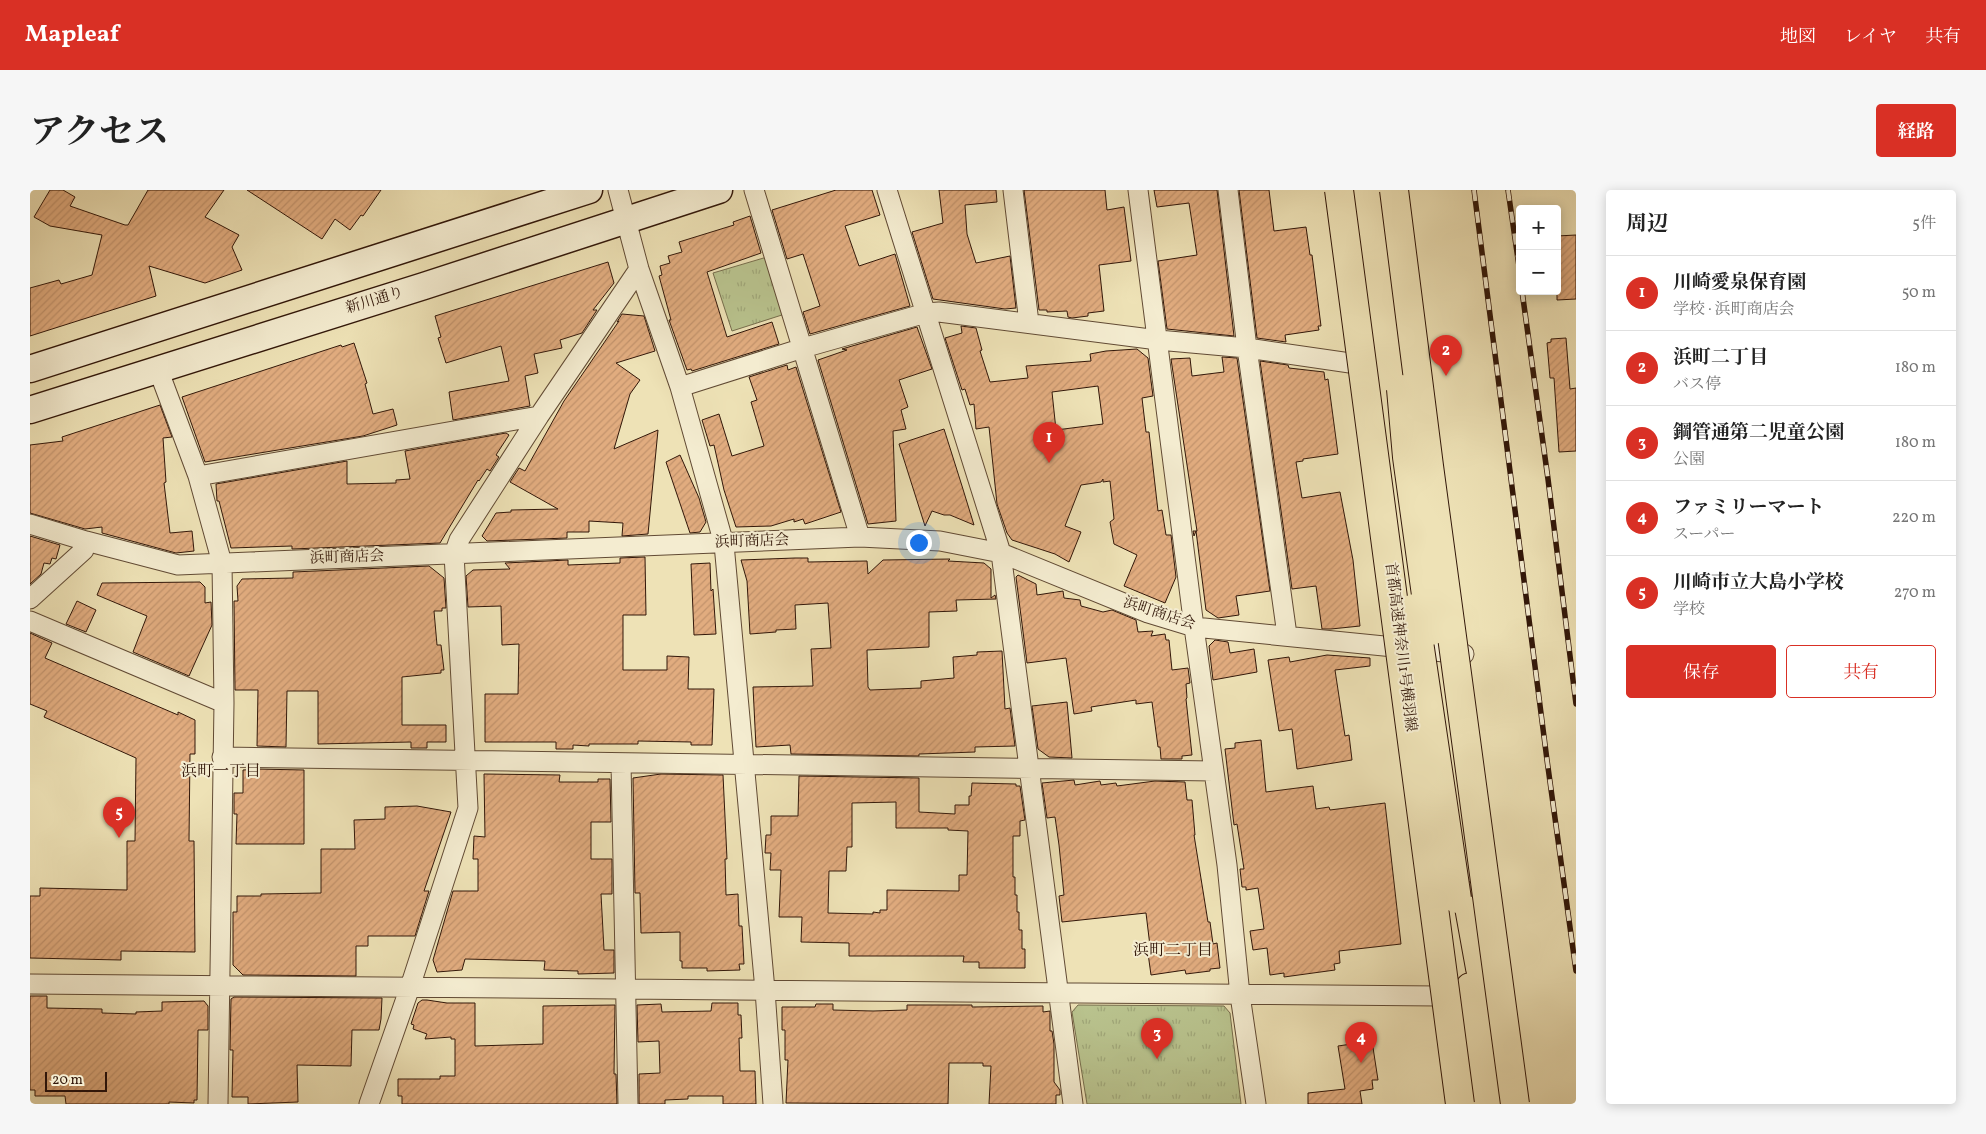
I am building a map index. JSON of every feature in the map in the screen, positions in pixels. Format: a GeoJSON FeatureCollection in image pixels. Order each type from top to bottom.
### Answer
{"type":"FeatureCollection","features":[{"type":"Feature","properties":{"kind":"highway","name":"首都高速神奈川1号横羽線"},"geometry":{"type":"LineString","coordinates":[[1339,190],[1460,1104]]}},
{"type":"Feature","properties":{"kind":"highway"},"geometry":{"type":"LineString","coordinates":[[1394,190],[1430,476],[1516,1104]]}},
{"type":"Feature","properties":{"kind":"highway"},"geometry":{"type":"LineString","coordinates":[[1343,217],[1370,309],[1462,897],[1516,1104]]}},
{"type":"Feature","properties":{"kind":"highway"},"geometry":{"type":"LineString","coordinates":[[1400,230],[1401,388],[1407,457],[1487,1104]]}},
{"type":"Feature","properties":{"kind":"main road"},"geometry":{"type":"LineString","coordinates":[[30,370],[589,190]]}},
{"type":"Feature","properties":{"kind":"main road","name":"新川通り"},"geometry":{"type":"LineString","coordinates":[[30,410],[719,190]]}},
{"type":"Feature","properties":{"kind":"street"},"geometry":{"type":"LineString","coordinates":[[618,190],[639,269],[680,387],[724,544],[765,990],[773,1104]]}},
{"type":"Feature","properties":{"kind":"street"},"geometry":{"type":"LineString","coordinates":[[754,190],[860,538]]}},
{"type":"Feature","properties":{"kind":"street"},"geometry":{"type":"LineString","coordinates":[[887,190],[1001,553],[1073,1104]]}},
{"type":"Feature","properties":{"kind":"street"},"geometry":{"type":"LineString","coordinates":[[1013,190],[1029,322]]}},
{"type":"Feature","properties":{"kind":"street"},"geometry":{"type":"LineString","coordinates":[[1138,190],[1194,627],[1227,864],[1240,995],[1256,1104]]}},
{"type":"Feature","properties":{"kind":"street"},"geometry":{"type":"LineString","coordinates":[[1228,190],[1247,348],[1287,635]]}},
{"type":"Feature","properties":{"kind":"street"},"geometry":{"type":"LineString","coordinates":[[369,1104],[410,987],[468,808],[454,554],[459,540],[539,416],[639,269]]}},
{"type":"Feature","properties":{"kind":"street"},"geometry":{"type":"LineString","coordinates":[[680,387],[803,348],[926,313],[939,312],[1158,340],[1247,348],[1350,363]]}},
{"type":"Feature","properties":{"kind":"street"},"geometry":{"type":"LineString","coordinates":[[158,369],[198,476],[222,563],[224,703],[218,1104]]}},
{"type":"Feature","properties":{"kind":"street"},"geometry":{"type":"LineString","coordinates":[[198,476],[539,416]]}},
{"type":"Feature","properties":{"kind":"street","name":"浜町商店会"},"geometry":{"type":"LineString","coordinates":[[30,524],[170,564],[860,538],[940,541],[1001,553],[1148,613],[1194,627],[1464,654]]}},
{"type":"Feature","properties":{"kind":"street"},"geometry":{"type":"LineString","coordinates":[[30,599],[84,550],[86,541]]}},
{"type":"Feature","properties":{"kind":"street"},"geometry":{"type":"LineString","coordinates":[[30,620],[224,703]]}},
{"type":"Feature","properties":{"kind":"street"},"geometry":{"type":"LineString","coordinates":[[222,757],[1214,771]]}},
{"type":"Feature","properties":{"kind":"street"},"geometry":{"type":"LineString","coordinates":[[621,763],[628,1104]]}},
{"type":"Feature","properties":{"kind":"street"},"geometry":{"type":"LineString","coordinates":[[30,984],[1438,996]]}},
{"type":"Feature","properties":{"kind":"green space"},"geometry":{"type":"Polygon","coordinates":[[[767,257],[785,314],[732,331],[713,273],[767,257]]]}},
{"type":"Feature","properties":{"kind":"green space"},"geometry":{"type":"Polygon","coordinates":[[[1078,1005],[1224,1006],[1230,1013],[1241,1104],[1087,1104],[1072,1012],[1078,1005]]]}},
{"type":"Feature","properties":{"kind":"building"},"geometry":{"type":"Polygon","coordinates":[[[50,190],[63,190],[75,197],[70,206],[128,225],[148,190],[224,190],[205,217],[239,235],[232,247],[242,270],[205,283],[149,266],[156,296],[30,336],[30,288],[59,280],[61,284],[92,275],[102,235],[50,226],[34,217],[50,190]]]}},
{"type":"Feature","properties":{"kind":"building"},"geometry":{"type":"Polygon","coordinates":[[[247,190],[381,190],[363,216],[361,215],[350,230],[335,219],[322,239],[247,190]]]}},
{"type":"Feature","properties":{"kind":"building"},"geometry":{"type":"Polygon","coordinates":[[[836,190],[872,190],[880,215],[845,226],[859,266],[895,254],[910,306],[810,334],[803,312],[820,306],[803,254],[787,259],[772,210],[836,190]]]}},
{"type":"Feature","properties":{"kind":"building"},"geometry":{"type":"Polygon","coordinates":[[[939,190],[996,190],[997,202],[965,205],[967,234],[976,263],[1010,256],[1016,308],[1005,309],[933,299],[912,232],[943,223],[939,190]]]}},
{"type":"Feature","properties":{"kind":"building"},"geometry":{"type":"Polygon","coordinates":[[[1024,190],[1105,190],[1107,210],[1124,207],[1131,261],[1099,265],[1104,311],[1072,318],[1068,317],[1067,311],[1047,312],[1047,310],[1039,310],[1024,190]]]}},
{"type":"Feature","properties":{"kind":"building"},"geometry":{"type":"Polygon","coordinates":[[[1154,190],[1217,190],[1234,336],[1167,329],[1158,261],[1197,255],[1189,203],[1157,207],[1154,190]]]}},
{"type":"Feature","properties":{"kind":"building"},"geometry":{"type":"Polygon","coordinates":[[[1239,190],[1269,190],[1274,231],[1306,227],[1310,255],[1312,255],[1321,326],[1318,326],[1319,330],[1285,335],[1286,342],[1257,338],[1239,190]]]}},
{"type":"Feature","properties":{"kind":"building"},"geometry":{"type":"Polygon","coordinates":[[[750,216],[761,253],[707,272],[727,337],[772,322],[779,344],[692,371],[691,369],[687,370],[669,320],[671,320],[659,276],[662,275],[660,266],[670,263],[668,256],[682,252],[679,242],[734,225],[733,222],[750,216]]]}},
{"type":"Feature","properties":{"kind":"building"},"geometry":{"type":"Polygon","coordinates":[[[1576,235],[1576,299],[1557,300],[1557,295],[1561,295],[1561,236],[1576,235]]]}},
{"type":"Feature","properties":{"kind":"building"},"geometry":{"type":"Polygon","coordinates":[[[608,262],[614,283],[593,310],[597,310],[582,333],[560,340],[562,348],[534,354],[538,373],[525,376],[530,406],[453,420],[449,392],[509,381],[501,346],[446,363],[438,338],[441,337],[435,316],[608,262]]]}},
{"type":"Feature","properties":{"kind":"building"},"geometry":{"type":"Polygon","coordinates":[[[622,314],[644,316],[655,351],[616,363],[640,380],[630,394],[614,449],[658,430],[648,534],[622,536],[623,523],[589,521],[589,532],[567,532],[567,538],[487,541],[482,536],[496,513],[511,512],[511,510],[558,509],[510,482],[519,468],[525,471],[564,401],[622,314]]]}},
{"type":"Feature","properties":{"kind":"building"},"geometry":{"type":"Polygon","coordinates":[[[961,326],[976,328],[982,350],[980,351],[990,382],[1028,378],[1026,366],[1091,361],[1090,354],[1106,351],[1137,349],[1148,358],[1153,396],[1142,398],[1146,432],[1149,432],[1158,511],[1162,510],[1166,535],[1171,535],[1176,577],[1165,603],[1124,586],[1137,555],[1114,544],[1110,522],[1114,519],[1110,481],[1103,482],[1103,479],[1101,482],[1081,485],[1065,526],[1081,532],[1069,562],[1055,554],[1012,540],[1007,533],[997,504],[989,427],[976,429],[974,404],[970,405],[965,389],[962,390],[945,338],[962,333],[961,326]],[[1098,386],[1052,392],[1056,430],[1103,424],[1098,386]]]}},
{"type":"Feature","properties":{"kind":"building"},"geometry":{"type":"Polygon","coordinates":[[[917,327],[932,369],[899,380],[908,407],[901,410],[906,429],[893,431],[896,521],[868,524],[818,360],[847,350],[842,349],[917,327]]]}},
{"type":"Feature","properties":{"kind":"building"},"geometry":{"type":"Polygon","coordinates":[[[1566,338],[1570,389],[1576,388],[1576,451],[1559,452],[1554,378],[1550,378],[1547,343],[1551,342],[1551,339],[1566,338]]]}},
{"type":"Feature","properties":{"kind":"building"},"geometry":{"type":"Polygon","coordinates":[[[354,343],[367,383],[365,384],[373,414],[393,409],[397,425],[363,436],[205,462],[182,397],[341,345],[342,347],[354,343]]]}},
{"type":"Feature","properties":{"kind":"building"},"geometry":{"type":"Polygon","coordinates":[[[1222,357],[1237,358],[1270,591],[1236,596],[1239,615],[1218,618],[1206,610],[1171,359],[1190,358],[1192,376],[1224,372],[1222,357]]]}},
{"type":"Feature","properties":{"kind":"building"},"geometry":{"type":"Polygon","coordinates":[[[1260,361],[1288,365],[1289,368],[1324,372],[1325,380],[1328,379],[1338,454],[1303,459],[1303,461],[1296,462],[1302,498],[1340,492],[1353,560],[1360,626],[1322,629],[1316,586],[1292,589],[1260,361]]]}},
{"type":"Feature","properties":{"kind":"building"},"geometry":{"type":"Polygon","coordinates":[[[787,365],[788,370],[796,367],[841,512],[805,524],[803,519],[794,522],[794,519],[771,526],[736,527],[724,490],[714,445],[710,446],[702,420],[719,414],[732,456],[764,446],[751,402],[757,400],[749,377],[787,365]]]}},
{"type":"Feature","properties":{"kind":"building"},"geometry":{"type":"Polygon","coordinates":[[[160,405],[172,437],[163,438],[166,482],[164,483],[170,533],[192,531],[194,551],[176,553],[102,533],[102,527],[85,529],[30,513],[30,445],[63,441],[62,437],[160,405]]]}},
{"type":"Feature","properties":{"kind":"building"},"geometry":{"type":"Polygon","coordinates":[[[944,429],[974,525],[950,515],[932,511],[925,526],[899,444],[944,429]]]}},
{"type":"Feature","properties":{"kind":"building"},"geometry":{"type":"Polygon","coordinates":[[[506,433],[509,435],[496,455],[499,457],[490,471],[487,469],[478,480],[440,543],[292,549],[292,546],[231,548],[219,501],[217,501],[216,484],[347,461],[347,484],[396,483],[396,480],[410,479],[405,451],[506,433]]]}},
{"type":"Feature","properties":{"kind":"building"},"geometry":{"type":"Polygon","coordinates":[[[680,455],[699,498],[706,522],[700,532],[690,533],[666,462],[680,455]]]}},
{"type":"Feature","properties":{"kind":"building"},"geometry":{"type":"Polygon","coordinates":[[[30,536],[60,545],[56,559],[52,558],[50,564],[44,563],[41,574],[30,584],[30,536]]]}},
{"type":"Feature","properties":{"kind":"building"},"geometry":{"type":"Polygon","coordinates":[[[645,557],[646,615],[623,615],[623,670],[667,670],[667,656],[689,657],[688,689],[714,689],[712,745],[691,745],[691,742],[638,741],[638,744],[589,744],[589,746],[573,745],[573,749],[556,749],[556,742],[485,742],[485,694],[518,694],[519,644],[502,645],[501,606],[468,607],[466,576],[473,570],[510,569],[505,563],[568,560],[568,565],[620,563],[620,558],[645,557]]]}},
{"type":"Feature","properties":{"kind":"building"},"geometry":{"type":"Polygon","coordinates":[[[808,558],[808,562],[867,561],[868,574],[883,560],[950,559],[948,561],[984,563],[991,569],[991,598],[995,595],[996,599],[956,600],[957,611],[929,612],[929,647],[867,650],[868,687],[870,690],[921,688],[921,681],[954,678],[953,657],[977,655],[977,652],[1002,651],[1005,709],[1010,708],[1015,746],[975,747],[975,752],[919,754],[919,756],[791,754],[790,745],[756,747],[753,687],[813,686],[811,649],[831,648],[828,603],[795,605],[796,629],[750,634],[747,581],[741,560],[808,558]]]}},
{"type":"Feature","properties":{"kind":"building"},"geometry":{"type":"Polygon","coordinates":[[[710,563],[716,634],[694,635],[691,564],[710,563]]]}},
{"type":"Feature","properties":{"kind":"building"},"geometry":{"type":"Polygon","coordinates":[[[429,566],[444,578],[446,608],[442,608],[442,611],[434,611],[437,645],[441,645],[444,670],[441,670],[441,673],[402,677],[402,725],[446,725],[446,742],[427,742],[427,748],[411,748],[411,742],[318,744],[318,691],[287,691],[286,747],[257,746],[258,690],[235,690],[234,601],[238,601],[237,586],[242,579],[293,578],[293,572],[429,566]]]}},
{"type":"Feature","properties":{"kind":"building"},"geometry":{"type":"Polygon","coordinates":[[[1018,575],[1036,584],[1037,595],[1063,591],[1064,598],[1080,600],[1081,606],[1103,612],[1112,610],[1136,620],[1138,632],[1153,631],[1151,636],[1165,634],[1166,640],[1169,640],[1172,670],[1188,668],[1190,683],[1186,684],[1186,699],[1192,755],[1182,756],[1182,759],[1161,759],[1152,702],[1136,704],[1136,700],[1091,707],[1092,711],[1074,714],[1066,658],[1027,663],[1016,577],[1018,575]]]}},
{"type":"Feature","properties":{"kind":"building"},"geometry":{"type":"Polygon","coordinates":[[[200,582],[205,587],[205,603],[211,602],[212,625],[189,676],[133,652],[147,616],[97,595],[102,583],[200,582]]]}},
{"type":"Feature","properties":{"kind":"building"},"geometry":{"type":"Polygon","coordinates":[[[77,601],[96,610],[86,632],[66,624],[77,601]]]}},
{"type":"Feature","properties":{"kind":"building"},"geometry":{"type":"Polygon","coordinates":[[[30,633],[52,643],[45,658],[178,715],[178,712],[195,720],[195,754],[190,754],[189,841],[194,841],[195,952],[121,951],[121,960],[30,958],[30,896],[40,896],[40,888],[127,890],[127,841],[135,841],[136,758],[44,717],[47,711],[30,704],[30,633]]]}},
{"type":"Feature","properties":{"kind":"building"},"geometry":{"type":"Polygon","coordinates":[[[1215,640],[1228,642],[1230,653],[1254,649],[1257,672],[1213,680],[1209,646],[1215,640]]]}},
{"type":"Feature","properties":{"kind":"building"},"geometry":{"type":"Polygon","coordinates":[[[1327,655],[1370,658],[1370,666],[1335,670],[1345,736],[1349,735],[1352,760],[1297,769],[1292,729],[1279,731],[1268,660],[1289,657],[1290,662],[1327,655]]]}},
{"type":"Feature","properties":{"kind":"building"},"geometry":{"type":"Polygon","coordinates":[[[1067,702],[1072,758],[1049,757],[1038,749],[1032,706],[1067,702]]]}},
{"type":"Feature","properties":{"kind":"building"},"geometry":{"type":"Polygon","coordinates":[[[1261,740],[1266,792],[1313,786],[1316,809],[1329,807],[1330,810],[1385,803],[1401,944],[1339,951],[1340,963],[1334,964],[1335,970],[1284,977],[1284,973],[1270,975],[1267,948],[1253,950],[1250,931],[1264,929],[1258,888],[1246,890],[1246,887],[1242,887],[1240,869],[1244,869],[1237,824],[1234,825],[1225,749],[1235,748],[1235,743],[1261,740]]]}},
{"type":"Feature","properties":{"kind":"building"},"geometry":{"type":"Polygon","coordinates":[[[243,770],[304,770],[304,844],[236,844],[237,814],[234,814],[234,793],[243,793],[243,770]]]}},
{"type":"Feature","properties":{"kind":"building"},"geometry":{"type":"Polygon","coordinates":[[[484,774],[560,775],[559,782],[598,782],[598,779],[610,779],[611,822],[591,822],[591,859],[612,859],[612,894],[601,894],[604,950],[614,950],[614,973],[578,974],[578,971],[544,970],[545,961],[465,959],[462,970],[437,972],[433,960],[453,891],[478,891],[478,859],[473,859],[474,836],[485,837],[484,774]]]}},
{"type":"Feature","properties":{"kind":"building"},"geometry":{"type":"Polygon","coordinates":[[[661,774],[723,775],[727,859],[725,859],[726,895],[738,894],[739,926],[742,926],[744,964],[739,964],[740,970],[707,971],[707,968],[682,968],[682,961],[680,961],[680,932],[641,933],[640,893],[635,893],[633,778],[661,774]]]}},
{"type":"Feature","properties":{"kind":"building"},"geometry":{"type":"Polygon","coordinates":[[[799,776],[919,778],[919,812],[955,814],[955,805],[969,805],[972,783],[1016,784],[1016,786],[1020,786],[1025,820],[1020,821],[1020,836],[1013,836],[1013,877],[1015,877],[1017,912],[1019,912],[1019,930],[1022,930],[1022,949],[1025,949],[1025,968],[979,968],[979,962],[963,962],[964,956],[849,956],[849,943],[801,942],[802,917],[779,917],[781,870],[770,870],[771,853],[765,853],[766,835],[771,835],[771,816],[798,816],[799,776]],[[896,802],[852,803],[852,847],[847,847],[846,871],[829,871],[828,913],[880,913],[880,910],[887,910],[887,890],[959,891],[959,875],[967,875],[968,831],[948,830],[948,828],[896,828],[896,802]]]}},
{"type":"Feature","properties":{"kind":"building"},"geometry":{"type":"Polygon","coordinates":[[[1074,780],[1075,785],[1100,781],[1101,785],[1116,783],[1117,786],[1155,781],[1185,782],[1187,800],[1192,800],[1194,835],[1208,922],[1210,922],[1213,944],[1217,943],[1220,968],[1186,974],[1185,970],[1151,975],[1147,946],[1150,946],[1146,913],[1062,922],[1059,896],[1064,895],[1055,817],[1047,818],[1042,783],[1074,780]]]}},
{"type":"Feature","properties":{"kind":"building"},"geometry":{"type":"Polygon","coordinates":[[[417,806],[451,812],[424,891],[429,891],[415,936],[368,936],[368,946],[356,946],[356,976],[243,975],[233,965],[233,912],[237,912],[237,896],[321,893],[321,849],[355,849],[354,820],[385,819],[385,807],[417,806]]]}},
{"type":"Feature","properties":{"kind":"building"},"geometry":{"type":"Polygon","coordinates":[[[30,996],[47,996],[47,1008],[102,1009],[102,1013],[136,1014],[136,1012],[162,1011],[162,1002],[204,1001],[208,1006],[208,1030],[198,1030],[197,1100],[194,1100],[194,1103],[169,1102],[169,1104],[66,1104],[65,1096],[35,1096],[35,1090],[30,1090],[30,996]]]}},
{"type":"Feature","properties":{"kind":"building"},"geometry":{"type":"Polygon","coordinates":[[[234,997],[382,998],[379,1030],[352,1030],[351,1066],[297,1065],[298,1102],[248,1104],[248,1097],[232,1097],[233,1050],[230,1050],[231,999],[234,997]]]}},
{"type":"Feature","properties":{"kind":"building"},"geometry":{"type":"Polygon","coordinates":[[[422,1000],[447,1003],[475,1003],[475,1046],[543,1044],[543,1006],[615,1005],[614,1074],[616,1074],[617,1104],[402,1104],[402,1096],[398,1096],[398,1079],[440,1079],[440,1076],[455,1076],[455,1039],[451,1039],[451,1037],[425,1039],[427,1034],[413,1029],[414,1025],[411,1024],[418,1003],[422,1000]]]}},
{"type":"Feature","properties":{"kind":"building"},"geometry":{"type":"Polygon","coordinates":[[[712,1003],[738,1003],[738,1015],[741,1015],[742,1038],[739,1038],[740,1071],[755,1071],[756,1104],[723,1104],[723,1096],[688,1096],[688,1099],[665,1100],[665,1104],[639,1104],[639,1074],[660,1073],[659,1041],[638,1042],[637,1005],[661,1004],[662,1012],[711,1011],[712,1003]]]}},
{"type":"Feature","properties":{"kind":"building"},"geometry":{"type":"Polygon","coordinates":[[[816,1004],[833,1004],[833,1010],[873,1011],[907,1010],[907,1005],[972,1005],[972,1007],[1043,1006],[1043,1012],[1050,1011],[1050,1031],[1052,1031],[1054,1044],[1054,1082],[1060,1090],[1060,1095],[1056,1095],[1056,1104],[989,1104],[991,1066],[983,1066],[983,1063],[949,1063],[948,1104],[786,1103],[788,1060],[785,1060],[785,1030],[782,1030],[782,1007],[815,1007],[816,1004]]]}},
{"type":"Feature","properties":{"kind":"building"},"geometry":{"type":"Polygon","coordinates":[[[1372,1041],[1378,1080],[1372,1080],[1373,1089],[1360,1091],[1362,1104],[1308,1104],[1308,1093],[1345,1089],[1338,1046],[1372,1041]]]}},
{"type":"Feature","properties":{"kind":"railway"},"geometry":{"type":"LineString","coordinates":[[1474,190],[1576,971]]}},
{"type":"Feature","properties":{"kind":"railway"},"geometry":{"type":"LineString","coordinates":[[1508,190],[1517,250]]}},
{"type":"Feature","properties":{"kind":"railway"},"geometry":{"type":"LineString","coordinates":[[1523,295],[1576,704]]}},
{"type":"Feature","properties":{"kind":"place","name":"浜町二丁目"},"geometry":{"type":"Point","coordinates":[1446,376]}},
{"type":"Feature","properties":{"kind":"place","name":"川崎愛泉保育園"},"geometry":{"type":"Point","coordinates":[1049,463]}},
{"type":"Feature","properties":{"kind":"place","name":"川崎市立大島小学校"},"geometry":{"type":"Point","coordinates":[119,838]}},
{"type":"Feature","properties":{"kind":"place","name":"鋼管通第二児童公園"},"geometry":{"type":"Point","coordinates":[1157,1059]}},
{"type":"Feature","properties":{"kind":"place","name":"ファミリーマート"},"geometry":{"type":"Point","coordinates":[1361,1063]}},
{"type":"Feature","properties":{"kind":"district","name":"浜町一丁目"},"geometry":{"type":"Point","coordinates":[221,772]}},
{"type":"Feature","properties":{"kind":"district","name":"浜町二丁目"},"geometry":{"type":"Point","coordinates":[1173,951]}}]}
